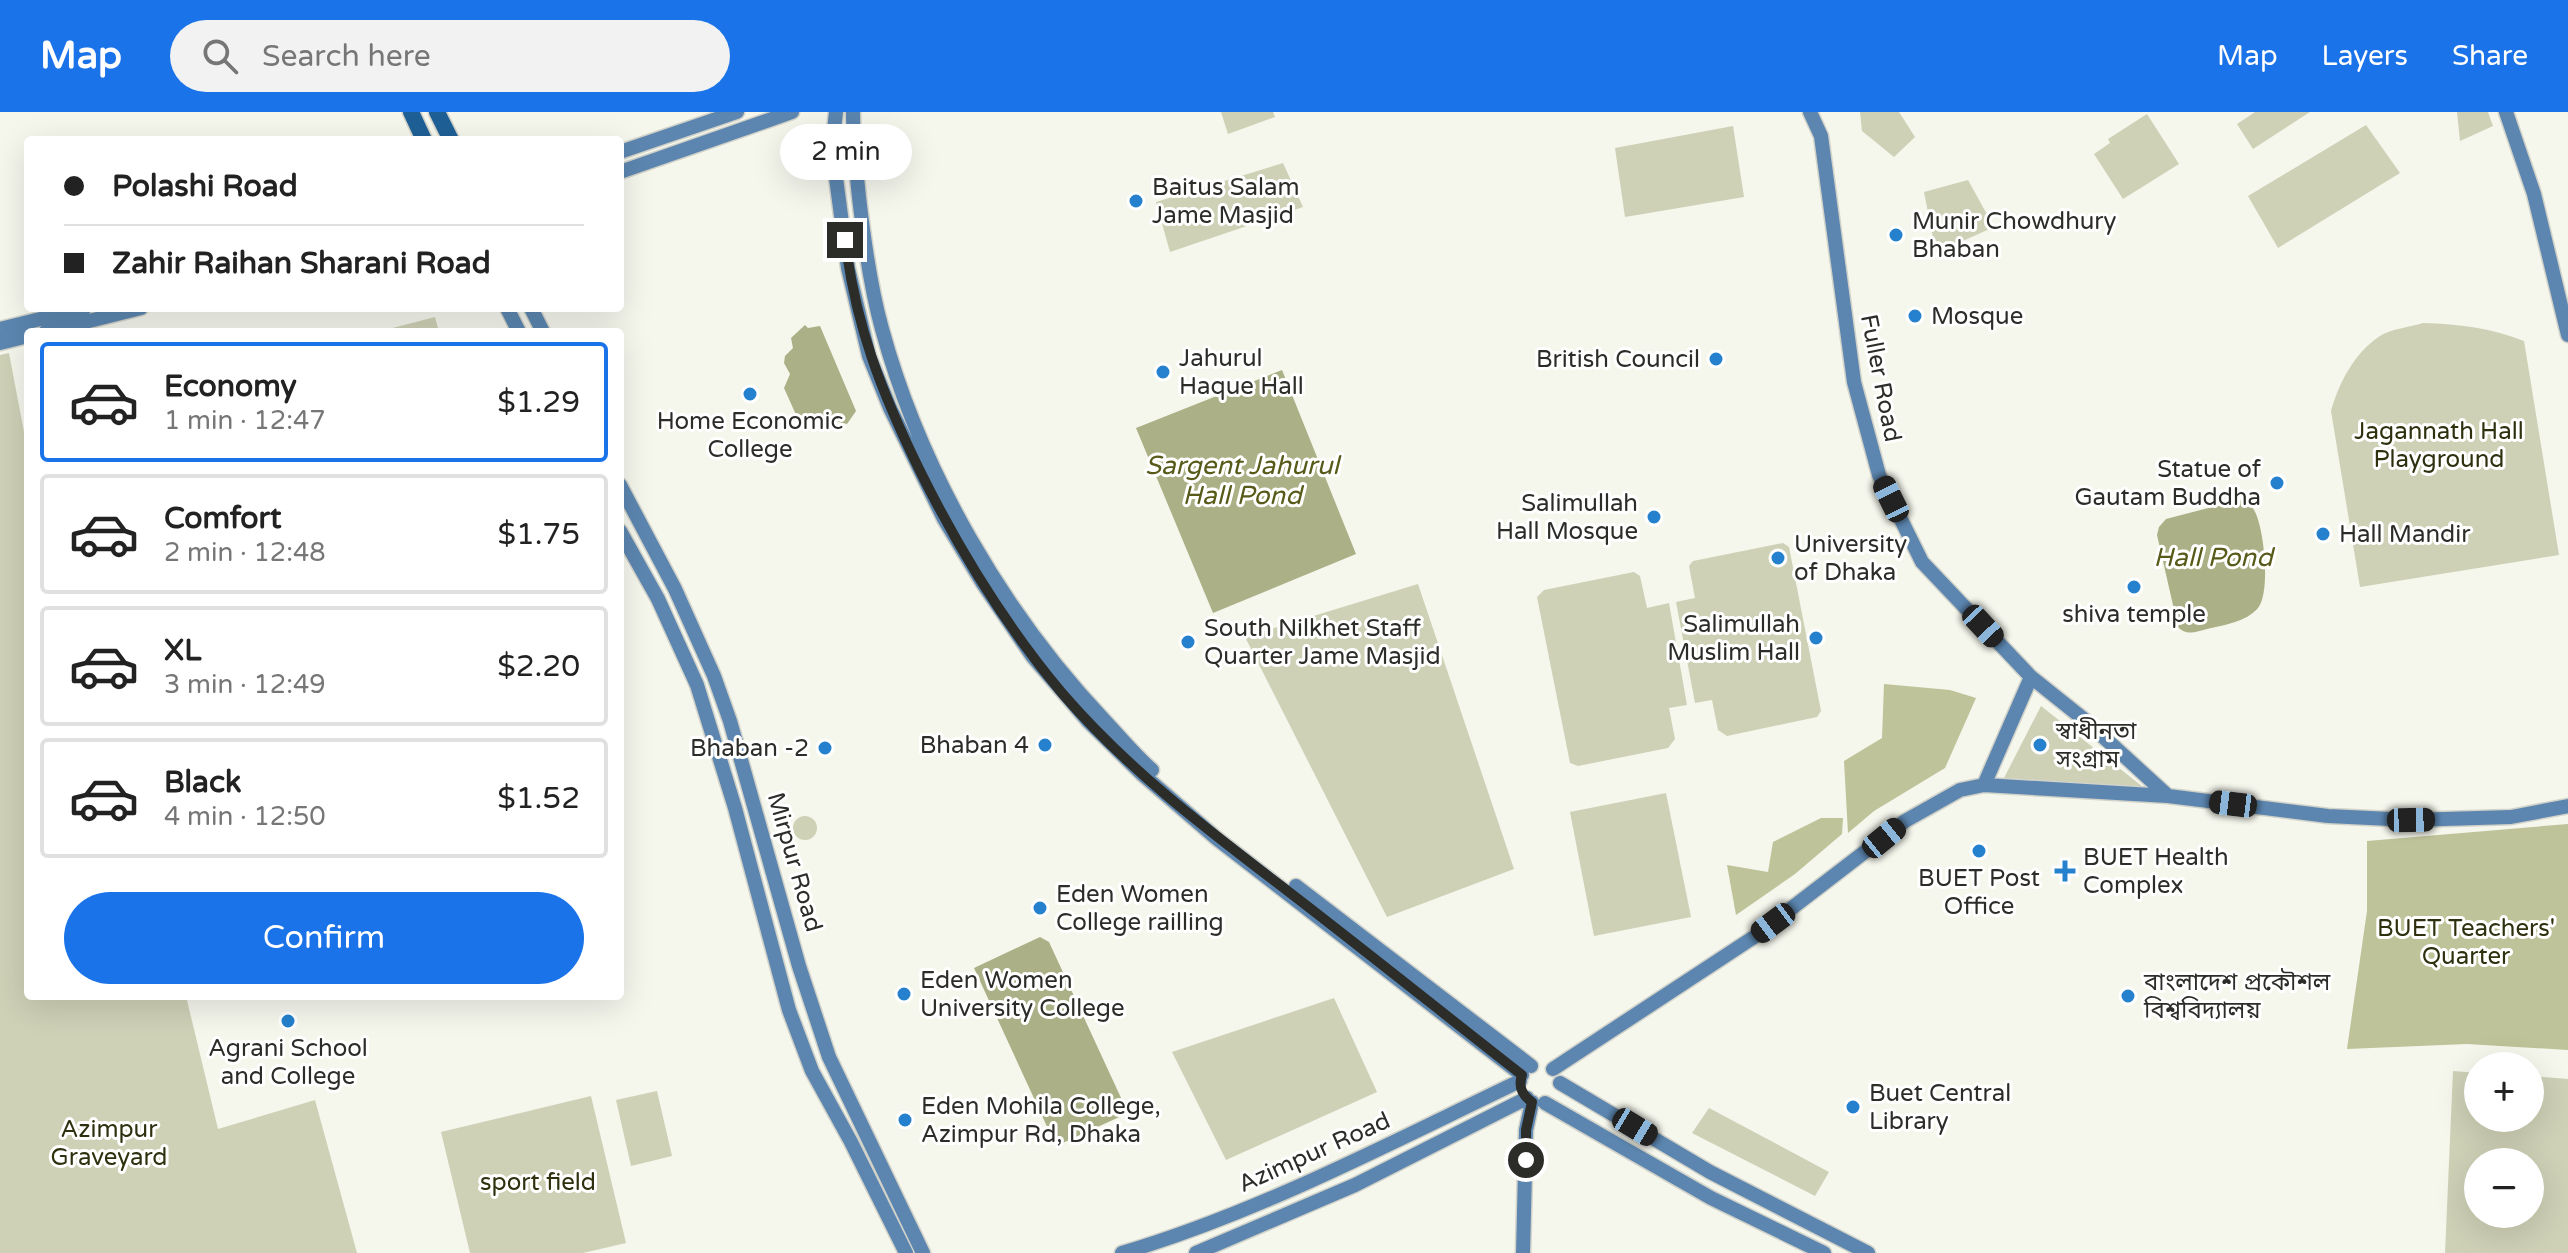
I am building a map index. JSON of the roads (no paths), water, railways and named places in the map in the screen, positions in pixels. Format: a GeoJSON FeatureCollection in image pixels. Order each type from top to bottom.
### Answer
{"type":"FeatureCollection","features":[{"type":"Feature","properties":{"kind":"highway"},"geometry":{"type":"LineString","coordinates":[[411,112],[422,136]]}},
{"type":"Feature","properties":{"kind":"highway"},"geometry":{"type":"LineString","coordinates":[[438,114],[449,136]]}},
{"type":"Feature","properties":{"kind":"main road"},"geometry":{"type":"LineString","coordinates":[[624,151],[737,112]]}},
{"type":"Feature","properties":{"kind":"main road"},"geometry":{"type":"LineString","coordinates":[[624,171],[792,112]]}},
{"type":"Feature","properties":{"kind":"main road"},"geometry":{"type":"LineString","coordinates":[[836,112],[832,148],[848,268],[869,356],[890,408],[944,519],[1033,657],[1088,721],[1207,831],[1524,1074]]}},
{"type":"Feature","properties":{"kind":"main road"},"geometry":{"type":"LineString","coordinates":[[853,112],[853,148],[867,261],[881,327],[898,383],[954,511],[1015,611],[1070,684],[1147,766],[1222,831],[1524,1074]]}},
{"type":"Feature","properties":{"kind":"main road","name":"Fuller Road"},"geometry":{"type":"LineString","coordinates":[[1810,112],[1821,136],[1854,382],[1879,475],[1922,562],[2031,677],[2086,721],[2168,796]]}},
{"type":"Feature","properties":{"kind":"main road"},"geometry":{"type":"LineString","coordinates":[[2506,112],[2534,194],[2568,335]]}},
{"type":"Feature","properties":{"kind":"main road"},"geometry":{"type":"LineString","coordinates":[[438,114],[451,125],[457,136]]}},
{"type":"Feature","properties":{"kind":"main road"},"geometry":{"type":"LineString","coordinates":[[0,329],[69,312]]}},
{"type":"Feature","properties":{"kind":"main road"},"geometry":{"type":"LineString","coordinates":[[61,328],[125,312]]}},
{"type":"Feature","properties":{"kind":"main road"},"geometry":{"type":"LineString","coordinates":[[0,343],[24,337]]}},
{"type":"Feature","properties":{"kind":"main road","name":"Mirpur Road"},"geometry":{"type":"LineString","coordinates":[[624,493],[675,589],[714,676],[744,769],[799,966],[829,1057],[923,1253]]}},
{"type":"Feature","properties":{"kind":"main road","name":"Mirpur Road"},"geometry":{"type":"LineString","coordinates":[[624,538],[658,599],[697,685],[735,808],[789,1010],[812,1071],[906,1253]]}},
{"type":"Feature","properties":{"kind":"main road"},"geometry":{"type":"LineString","coordinates":[[1984,785],[2031,677]]}},
{"type":"Feature","properties":{"kind":"main road"},"geometry":{"type":"LineString","coordinates":[[1557,1076],[1754,937],[1905,821],[1960,790],[1984,785],[2168,796],[2328,816],[2411,820],[2511,817],[2568,806]]}},
{"type":"Feature","properties":{"kind":"main road"},"geometry":{"type":"LineString","coordinates":[[2539,812],[2568,817]]}},
{"type":"Feature","properties":{"kind":"main road"},"geometry":{"type":"LineString","coordinates":[[1824,1253],[1711,1198],[1535,1101],[1520,1087],[1524,1074],[1544,1064],[1557,1076],[1710,1172],[1868,1253]]}},
{"type":"Feature","properties":{"kind":"main road","name":"Azimpur Road"},"geometry":{"type":"LineString","coordinates":[[1122,1253],[1174,1238],[1294,1188],[1524,1074]]}},
{"type":"Feature","properties":{"kind":"main road"},"geometry":{"type":"LineString","coordinates":[[1535,1101],[1556,1095],[1557,1076]]}},
{"type":"Feature","properties":{"kind":"main road"},"geometry":{"type":"LineString","coordinates":[[1523,1253],[1526,1130],[1535,1101]]}},
{"type":"Feature","properties":{"kind":"main road","name":"Azimpur Road"},"geometry":{"type":"LineString","coordinates":[[1196,1253],[1355,1185],[1535,1101]]}},
{"type":"Feature","properties":{"kind":"water"},"geometry":{"type":"Polygon","coordinates":[[[805,325],[808,328],[820,326],[856,411],[847,424],[831,420],[827,425],[828,432],[819,429],[811,420],[797,417],[784,388],[790,374],[784,363],[785,356],[793,348],[791,338],[805,325]]]}},
{"type":"Feature","properties":{"kind":"water","name":"Sargent Jahurul Hall Pond"},"geometry":{"type":"Polygon","coordinates":[[[1282,370],[1356,554],[1213,613],[1136,428],[1282,370]]]}},
{"type":"Feature","properties":{"kind":"water","name":"Hall Pond"},"geometry":{"type":"Polygon","coordinates":[[[2239,500],[2252,508],[2261,530],[2265,559],[2262,600],[2253,613],[2241,620],[2184,632],[2178,627],[2157,535],[2159,527],[2166,519],[2239,500]]]}},
{"type":"Feature","properties":{"kind":"water"},"geometry":{"type":"Polygon","coordinates":[[[1040,937],[1049,942],[1128,1113],[1056,1146],[974,968],[1040,937]]]}},
{"type":"Feature","properties":{"kind":"place","name":"Baitus Salam Jame Masjid"},"geometry":{"type":"Point","coordinates":[1136,201]}},
{"type":"Feature","properties":{"kind":"place","name":"Munir Chowdhury Bhaban"},"geometry":{"type":"Point","coordinates":[1896,235]}},
{"type":"Feature","properties":{"kind":"place","name":"Mosque"},"geometry":{"type":"Point","coordinates":[1915,316]}},
{"type":"Feature","properties":{"kind":"place","name":"British Council"},"geometry":{"type":"Point","coordinates":[1716,359]}},
{"type":"Feature","properties":{"kind":"place","name":"Jahurul Haque Hall"},"geometry":{"type":"Point","coordinates":[1163,372]}},
{"type":"Feature","properties":{"kind":"place","name":"Home Economic College"},"geometry":{"type":"Point","coordinates":[750,394]}},
{"type":"Feature","properties":{"kind":"place","name":"Statue of Gautam Buddha"},"geometry":{"type":"Point","coordinates":[2277,483]}},
{"type":"Feature","properties":{"kind":"place","name":"Salimullah Hall Mosque"},"geometry":{"type":"Point","coordinates":[1654,517]}},
{"type":"Feature","properties":{"kind":"place","name":"Hall Mandir"},"geometry":{"type":"Point","coordinates":[2323,534]}},
{"type":"Feature","properties":{"kind":"place","name":"University of Dhaka"},"geometry":{"type":"Point","coordinates":[1778,558]}},
{"type":"Feature","properties":{"kind":"place","name":"shiva temple"},"geometry":{"type":"Point","coordinates":[2134,587]}},
{"type":"Feature","properties":{"kind":"place","name":"Salimullah Muslim Hall"},"geometry":{"type":"Point","coordinates":[1816,638]}},
{"type":"Feature","properties":{"kind":"place","name":"South Nilkhet Staff Quarter Jame Masjid"},"geometry":{"type":"Point","coordinates":[1188,642]}},
{"type":"Feature","properties":{"kind":"place","name":"Bhaban 4"},"geometry":{"type":"Point","coordinates":[1045,745]}},
{"type":"Feature","properties":{"kind":"place","name":"স্বাধীনতা সংগ্রাম"},"geometry":{"type":"Point","coordinates":[2040,745]}},
{"type":"Feature","properties":{"kind":"place","name":"Bhaban -2"},"geometry":{"type":"Point","coordinates":[825,748]}},
{"type":"Feature","properties":{"kind":"place","name":"BUET Post Office"},"geometry":{"type":"Point","coordinates":[1979,851]}},
{"type":"Feature","properties":{"kind":"place","name":"BUET Health Complex"},"geometry":{"type":"Point","coordinates":[2065,871]}},
{"type":"Feature","properties":{"kind":"place","name":"Eden Women College railling"},"geometry":{"type":"Point","coordinates":[1040,908]}},
{"type":"Feature","properties":{"kind":"place","name":"Eden Women University College"},"geometry":{"type":"Point","coordinates":[904,994]}},
{"type":"Feature","properties":{"kind":"place","name":"বাংলাদেশ প্রকৌশল বিশ্ববিদ্যালয়"},"geometry":{"type":"Point","coordinates":[2128,996]}},
{"type":"Feature","properties":{"kind":"place","name":"Agrani School and College"},"geometry":{"type":"Point","coordinates":[288,1021]}},
{"type":"Feature","properties":{"kind":"place","name":"Buet Central Library"},"geometry":{"type":"Point","coordinates":[1853,1107]}},
{"type":"Feature","properties":{"kind":"place","name":"Eden Mohila College, Azimpur Rd, Dhaka"},"geometry":{"type":"Point","coordinates":[905,1120]}},
{"type":"Feature","properties":{"kind":"park label","name":"Jagannath Hall Playground"},"geometry":{"type":"Point","coordinates":[2439,445]}},
{"type":"Feature","properties":{"kind":"park label","name":"BUET Teachers' Quarter"},"geometry":{"type":"Point","coordinates":[2466,942]}},
{"type":"Feature","properties":{"kind":"park label","name":"Azimpur Graveyard"},"geometry":{"type":"Point","coordinates":[109,1143]}},
{"type":"Feature","properties":{"kind":"park label","name":"sport field"},"geometry":{"type":"Point","coordinates":[538,1182]}}]}
